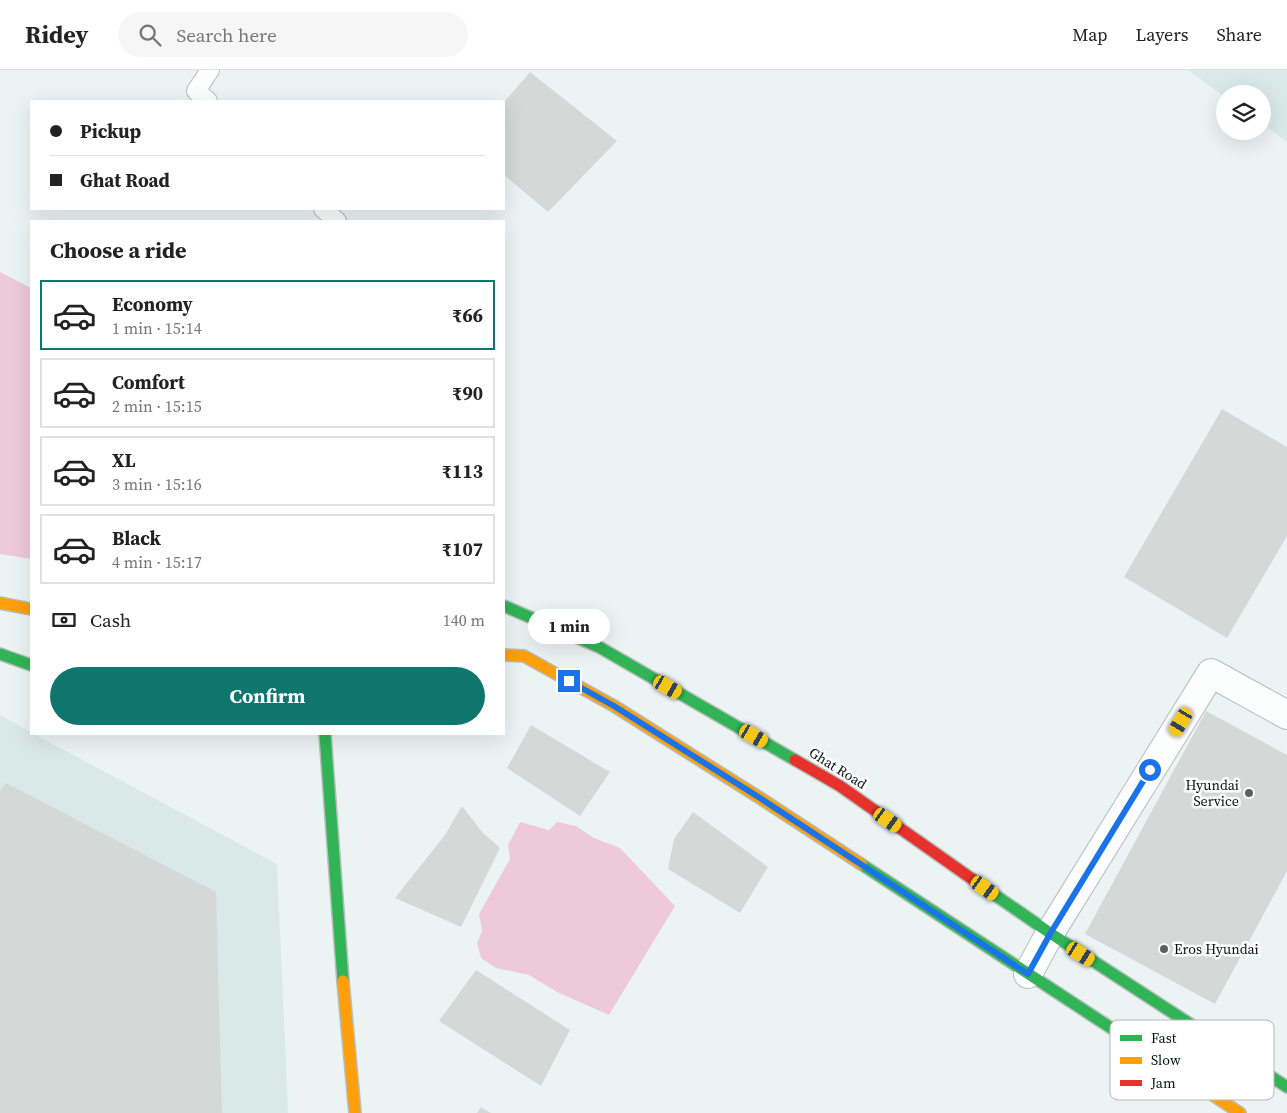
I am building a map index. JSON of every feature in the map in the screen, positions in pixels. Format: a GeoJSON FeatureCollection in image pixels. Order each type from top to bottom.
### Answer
{"type":"FeatureCollection","features":[{"type":"Feature","properties":{"kind":"main road"},"geometry":{"type":"LineString","coordinates":[[0,603],[30,610]]}},
{"type":"Feature","properties":{"kind":"main road","name":"Ghat Road"},"geometry":{"type":"LineString","coordinates":[[505,606],[599,647],[840,786],[1050,934],[1183,1020]]}},
{"type":"Feature","properties":{"kind":"main road"},"geometry":{"type":"LineString","coordinates":[[0,654],[30,665]]}},
{"type":"Feature","properties":{"kind":"main road"},"geometry":{"type":"LineString","coordinates":[[505,655],[524,656],[614,706],[760,798],[1110,1028]]}},
{"type":"Feature","properties":{"kind":"main road"},"geometry":{"type":"LineString","coordinates":[[324,735],[338,925],[355,1113]]}},
{"type":"Feature","properties":{"kind":"main road","name":"Ghat Road"},"geometry":{"type":"LineString","coordinates":[[1274,1079],[1287,1087]]}},
{"type":"Feature","properties":{"kind":"main road"},"geometry":{"type":"LineString","coordinates":[[1220,1100],[1240,1113]]}},
{"type":"Feature","properties":{"kind":"street"},"geometry":{"type":"LineString","coordinates":[[1028,974],[1050,934],[1211,673],[1287,715]]}},
{"type":"Feature","properties":{"kind":"lane"},"geometry":{"type":"LineString","coordinates":[[207,100],[196,91],[210,70]]}},
{"type":"Feature","properties":{"kind":"lane"},"geometry":{"type":"LineString","coordinates":[[324,210],[336,220]]}},
{"type":"Feature","properties":{"kind":"shaded area"},"geometry":{"type":"Polygon","coordinates":[[[1188,70],[1287,70],[1287,142],[1271,130],[1271,85],[1216,85],[1216,90],[1188,70]]]}},
{"type":"Feature","properties":{"kind":"shaded area"},"geometry":{"type":"Polygon","coordinates":[[[0,272],[30,287],[30,559],[0,554],[0,272]]]}},
{"type":"Feature","properties":{"kind":"shaded area"},"geometry":{"type":"Polygon","coordinates":[[[0,715],[30,731],[30,735],[36,735],[277,864],[288,1113],[0,1113],[0,715]]]}},
{"type":"Feature","properties":{"kind":"shaded area"},"geometry":{"type":"Polygon","coordinates":[[[520,822],[549,830],[557,822],[576,826],[594,838],[620,848],[675,906],[609,1015],[557,992],[529,975],[496,968],[481,958],[477,943],[482,931],[479,914],[510,859],[508,845],[520,822]]]}},
{"type":"Feature","properties":{"kind":"building"},"geometry":{"type":"Polygon","coordinates":[[[530,72],[617,141],[548,212],[505,176],[505,101],[530,72]]]}},
{"type":"Feature","properties":{"kind":"building"},"geometry":{"type":"Polygon","coordinates":[[[1222,409],[1287,447],[1287,536],[1227,638],[1124,577],[1222,409]]]}},
{"type":"Feature","properties":{"kind":"building"},"geometry":{"type":"Polygon","coordinates":[[[1206,711],[1287,755],[1287,871],[1215,1004],[1085,934],[1206,711]]]}},
{"type":"Feature","properties":{"kind":"building"},"geometry":{"type":"Polygon","coordinates":[[[531,725],[610,772],[580,816],[507,768],[531,725]]]}},
{"type":"Feature","properties":{"kind":"building"},"geometry":{"type":"Polygon","coordinates":[[[6,783],[216,892],[222,1113],[0,1113],[0,791],[6,783]]]}},
{"type":"Feature","properties":{"kind":"building"},"geometry":{"type":"Polygon","coordinates":[[[462,806],[483,833],[500,848],[461,927],[395,898],[445,835],[462,806]]]}},
{"type":"Feature","properties":{"kind":"building"},"geometry":{"type":"Polygon","coordinates":[[[693,812],[768,867],[740,913],[668,869],[674,839],[693,812]]]}},
{"type":"Feature","properties":{"kind":"building"},"geometry":{"type":"Polygon","coordinates":[[[476,970],[570,1030],[541,1086],[439,1021],[476,970]]]}},
{"type":"Feature","properties":{"kind":"building"},"geometry":{"type":"Polygon","coordinates":[[[481,1107],[491,1113],[477,1113],[481,1107]]]}},
{"type":"Feature","properties":{"kind":"traffic: fast"},"geometry":{"type":"LineString","coordinates":[[505,606],[599,647],[795,760]]}},
{"type":"Feature","properties":{"kind":"traffic: fast"},"geometry":{"type":"LineString","coordinates":[[0,654],[30,665]]}},
{"type":"Feature","properties":{"kind":"traffic: fast"},"geometry":{"type":"LineString","coordinates":[[325,735],[343,981]]}},
{"type":"Feature","properties":{"kind":"traffic: fast"},"geometry":{"type":"LineString","coordinates":[[861,864],[1110,1027]]}},
{"type":"Feature","properties":{"kind":"traffic: fast"},"geometry":{"type":"LineString","coordinates":[[992,893],[1184,1020]]}},
{"type":"Feature","properties":{"kind":"traffic: fast"},"geometry":{"type":"LineString","coordinates":[[1274,1079],[1287,1087]]}},
{"type":"Feature","properties":{"kind":"traffic: slow"},"geometry":{"type":"LineString","coordinates":[[0,603],[30,609]]}},
{"type":"Feature","properties":{"kind":"traffic: slow"},"geometry":{"type":"LineString","coordinates":[[505,655],[524,656],[614,706],[861,864]]}},
{"type":"Feature","properties":{"kind":"traffic: slow"},"geometry":{"type":"LineString","coordinates":[[343,981],[355,1113]]}},
{"type":"Feature","properties":{"kind":"traffic: slow"},"geometry":{"type":"LineString","coordinates":[[1220,1100],[1240,1113]]}},
{"type":"Feature","properties":{"kind":"traffic: jam"},"geometry":{"type":"LineString","coordinates":[[795,760],[840,786],[992,893]]}},
{"type":"Feature","properties":{"kind":"place","name":"Hyundai Service"},"geometry":{"type":"Point","coordinates":[1249,793]}},
{"type":"Feature","properties":{"kind":"place","name":"Eros Hyundai"},"geometry":{"type":"Point","coordinates":[1164,949]}},
{"type":"Feature","properties":{"kind":"route"},"geometry":{"type":"LineString","coordinates":[[569,681],[614,706],[760,798],[1028,974],[1050,934],[1150,770]]}}]}
